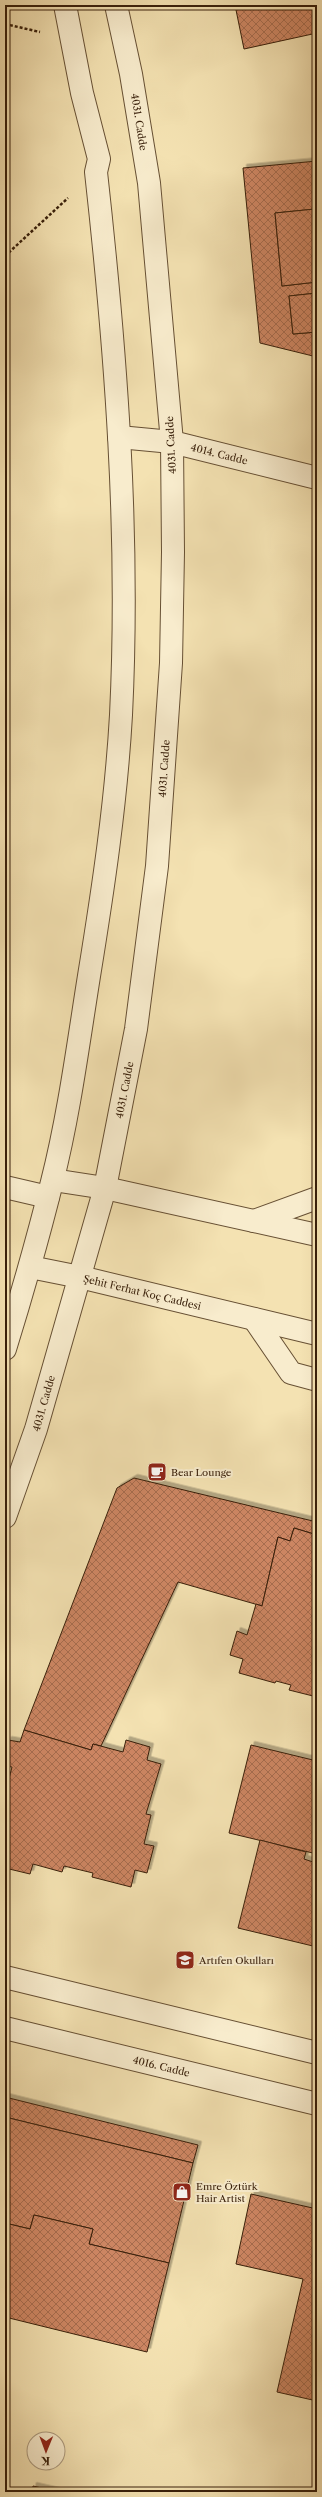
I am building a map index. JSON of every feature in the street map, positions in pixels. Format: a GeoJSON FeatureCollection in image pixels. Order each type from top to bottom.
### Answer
{"type":"FeatureCollection","features":[{"type":"Feature","properties":{"kind":"street"},"geometry":{"type":"LineString","coordinates":[[5,1349],[30,1267],[51,1188],[73,1073],[108,859],[121,715],[123,583],[119,437],[108,279],[96,172],[99,159],[82,93],[65,5]]}},
{"type":"Feature","properties":{"kind":"street","name":"4031. Cadde"},"geometry":{"type":"LineString","coordinates":[[5,1516],[36,1429],[105,1188],[136,1029],[158,866],[171,663],[173,552],[172,442],[149,183],[131,74],[116,5]]}},
{"type":"Feature","properties":{"kind":"street","name":"4014. Cadde"},"geometry":{"type":"LineString","coordinates":[[119,437],[172,442],[317,478]]}},
{"type":"Feature","properties":{"kind":"street"},"geometry":{"type":"LineString","coordinates":[[5,1187],[105,1188],[317,1235]]}},
{"type":"Feature","properties":{"kind":"street"},"geometry":{"type":"LineString","coordinates":[[254,1221],[317,1198]]}},
{"type":"Feature","properties":{"kind":"street","name":"Şehit Ferhat Koç Caddesi"},"geometry":{"type":"LineString","coordinates":[[30,1267],[80,1277],[317,1334]]}},
{"type":"Feature","properties":{"kind":"street"},"geometry":{"type":"LineString","coordinates":[[254,1319],[291,1374],[317,1380]]}},
{"type":"Feature","properties":{"kind":"street"},"geometry":{"type":"LineString","coordinates":[[5,1977],[317,2053]]}},
{"type":"Feature","properties":{"kind":"street","name":"4016. Cadde"},"geometry":{"type":"LineString","coordinates":[[5,2028],[317,2104]]}},
{"type":"Feature","properties":{"kind":"path"},"geometry":{"type":"LineString","coordinates":[[5,256],[96,172]]}},
{"type":"Feature","properties":{"kind":"building"},"geometry":{"type":"Polygon","coordinates":[[[235,5],[317,5],[317,33],[244,49],[235,5]]]}},
{"type":"Feature","properties":{"kind":"building"},"geometry":{"type":"Polygon","coordinates":[[[317,161],[317,233],[315,209],[275,213],[282,286],[317,282],[317,293],[289,296],[293,334],[317,332],[317,357],[260,343],[243,168],[317,161]]]}},
{"type":"Feature","properties":{"kind":"building"},"geometry":{"type":"Polygon","coordinates":[[[315,209],[317,282],[282,286],[275,213],[315,209]]]}},
{"type":"Feature","properties":{"kind":"building"},"geometry":{"type":"Polygon","coordinates":[[[317,293],[317,332],[293,334],[289,296],[317,293]]]}},
{"type":"Feature","properties":{"kind":"building"},"geometry":{"type":"Polygon","coordinates":[[[134,1478],[317,1522],[317,1535],[294,1528],[290,1541],[278,1537],[262,1606],[178,1582],[101,1746],[93,1744],[91,1750],[24,1730],[117,1488],[134,1478]]]}},
{"type":"Feature","properties":{"kind":"building"},"geometry":{"type":"Polygon","coordinates":[[[294,1528],[317,1535],[317,1697],[289,1690],[291,1685],[276,1681],[275,1683],[239,1673],[243,1659],[230,1655],[237,1631],[247,1635],[256,1604],[262,1606],[278,1537],[290,1541],[294,1528]]]}},
{"type":"Feature","properties":{"kind":"building"},"geometry":{"type":"Polygon","coordinates":[[[24,1730],[91,1750],[93,1744],[123,1752],[126,1740],[150,1747],[147,1760],[161,1764],[146,1814],[151,1815],[144,1844],[154,1846],[147,1873],[135,1870],[131,1887],[92,1877],[93,1873],[64,1866],[62,1872],[33,1864],[30,1874],[5,1868],[8,1857],[5,1856],[5,1815],[9,1798],[5,1797],[5,1794],[12,1767],[5,1766],[5,1750],[8,1740],[20,1742],[24,1730]]]}},
{"type":"Feature","properties":{"kind":"building"},"geometry":{"type":"Polygon","coordinates":[[[251,1745],[317,1761],[317,1854],[229,1833],[251,1745]]]}},
{"type":"Feature","properties":{"kind":"building"},"geometry":{"type":"Polygon","coordinates":[[[260,1840],[306,1852],[304,1859],[316,1863],[317,1861],[317,1947],[238,1928],[260,1840]]]}},
{"type":"Feature","properties":{"kind":"building"},"geometry":{"type":"Polygon","coordinates":[[[5,2097],[198,2145],[193,2163],[5,2117],[5,2097]]]}},
{"type":"Feature","properties":{"kind":"building"},"geometry":{"type":"Polygon","coordinates":[[[5,2117],[193,2163],[169,2263],[89,2244],[93,2229],[34,2215],[30,2229],[5,2223],[5,2117]]]}},
{"type":"Feature","properties":{"kind":"building"},"geometry":{"type":"Polygon","coordinates":[[[251,2194],[317,2209],[317,2401],[277,2392],[303,2279],[236,2264],[251,2194]]]}},
{"type":"Feature","properties":{"kind":"building"},"geometry":{"type":"Polygon","coordinates":[[[34,2215],[93,2229],[89,2244],[169,2263],[147,2352],[5,2317],[5,2223],[30,2229],[34,2215]]]}},
{"type":"Feature","properties":{"kind":"building"},"geometry":{"type":"Polygon","coordinates":[[[33,2486],[59,2492],[32,2492],[33,2486]]]}},
{"type":"Feature","properties":{"kind":"place","name":"Bear Lounge"},"geometry":{"type":"Point","coordinates":[157,1472]}},
{"type":"Feature","properties":{"kind":"place","name":"Artıfen Okulları"},"geometry":{"type":"Point","coordinates":[185,1960]}},
{"type":"Feature","properties":{"kind":"place","name":"Emre Öztürk Hair Artist"},"geometry":{"type":"Point","coordinates":[182,2192]}}]}
